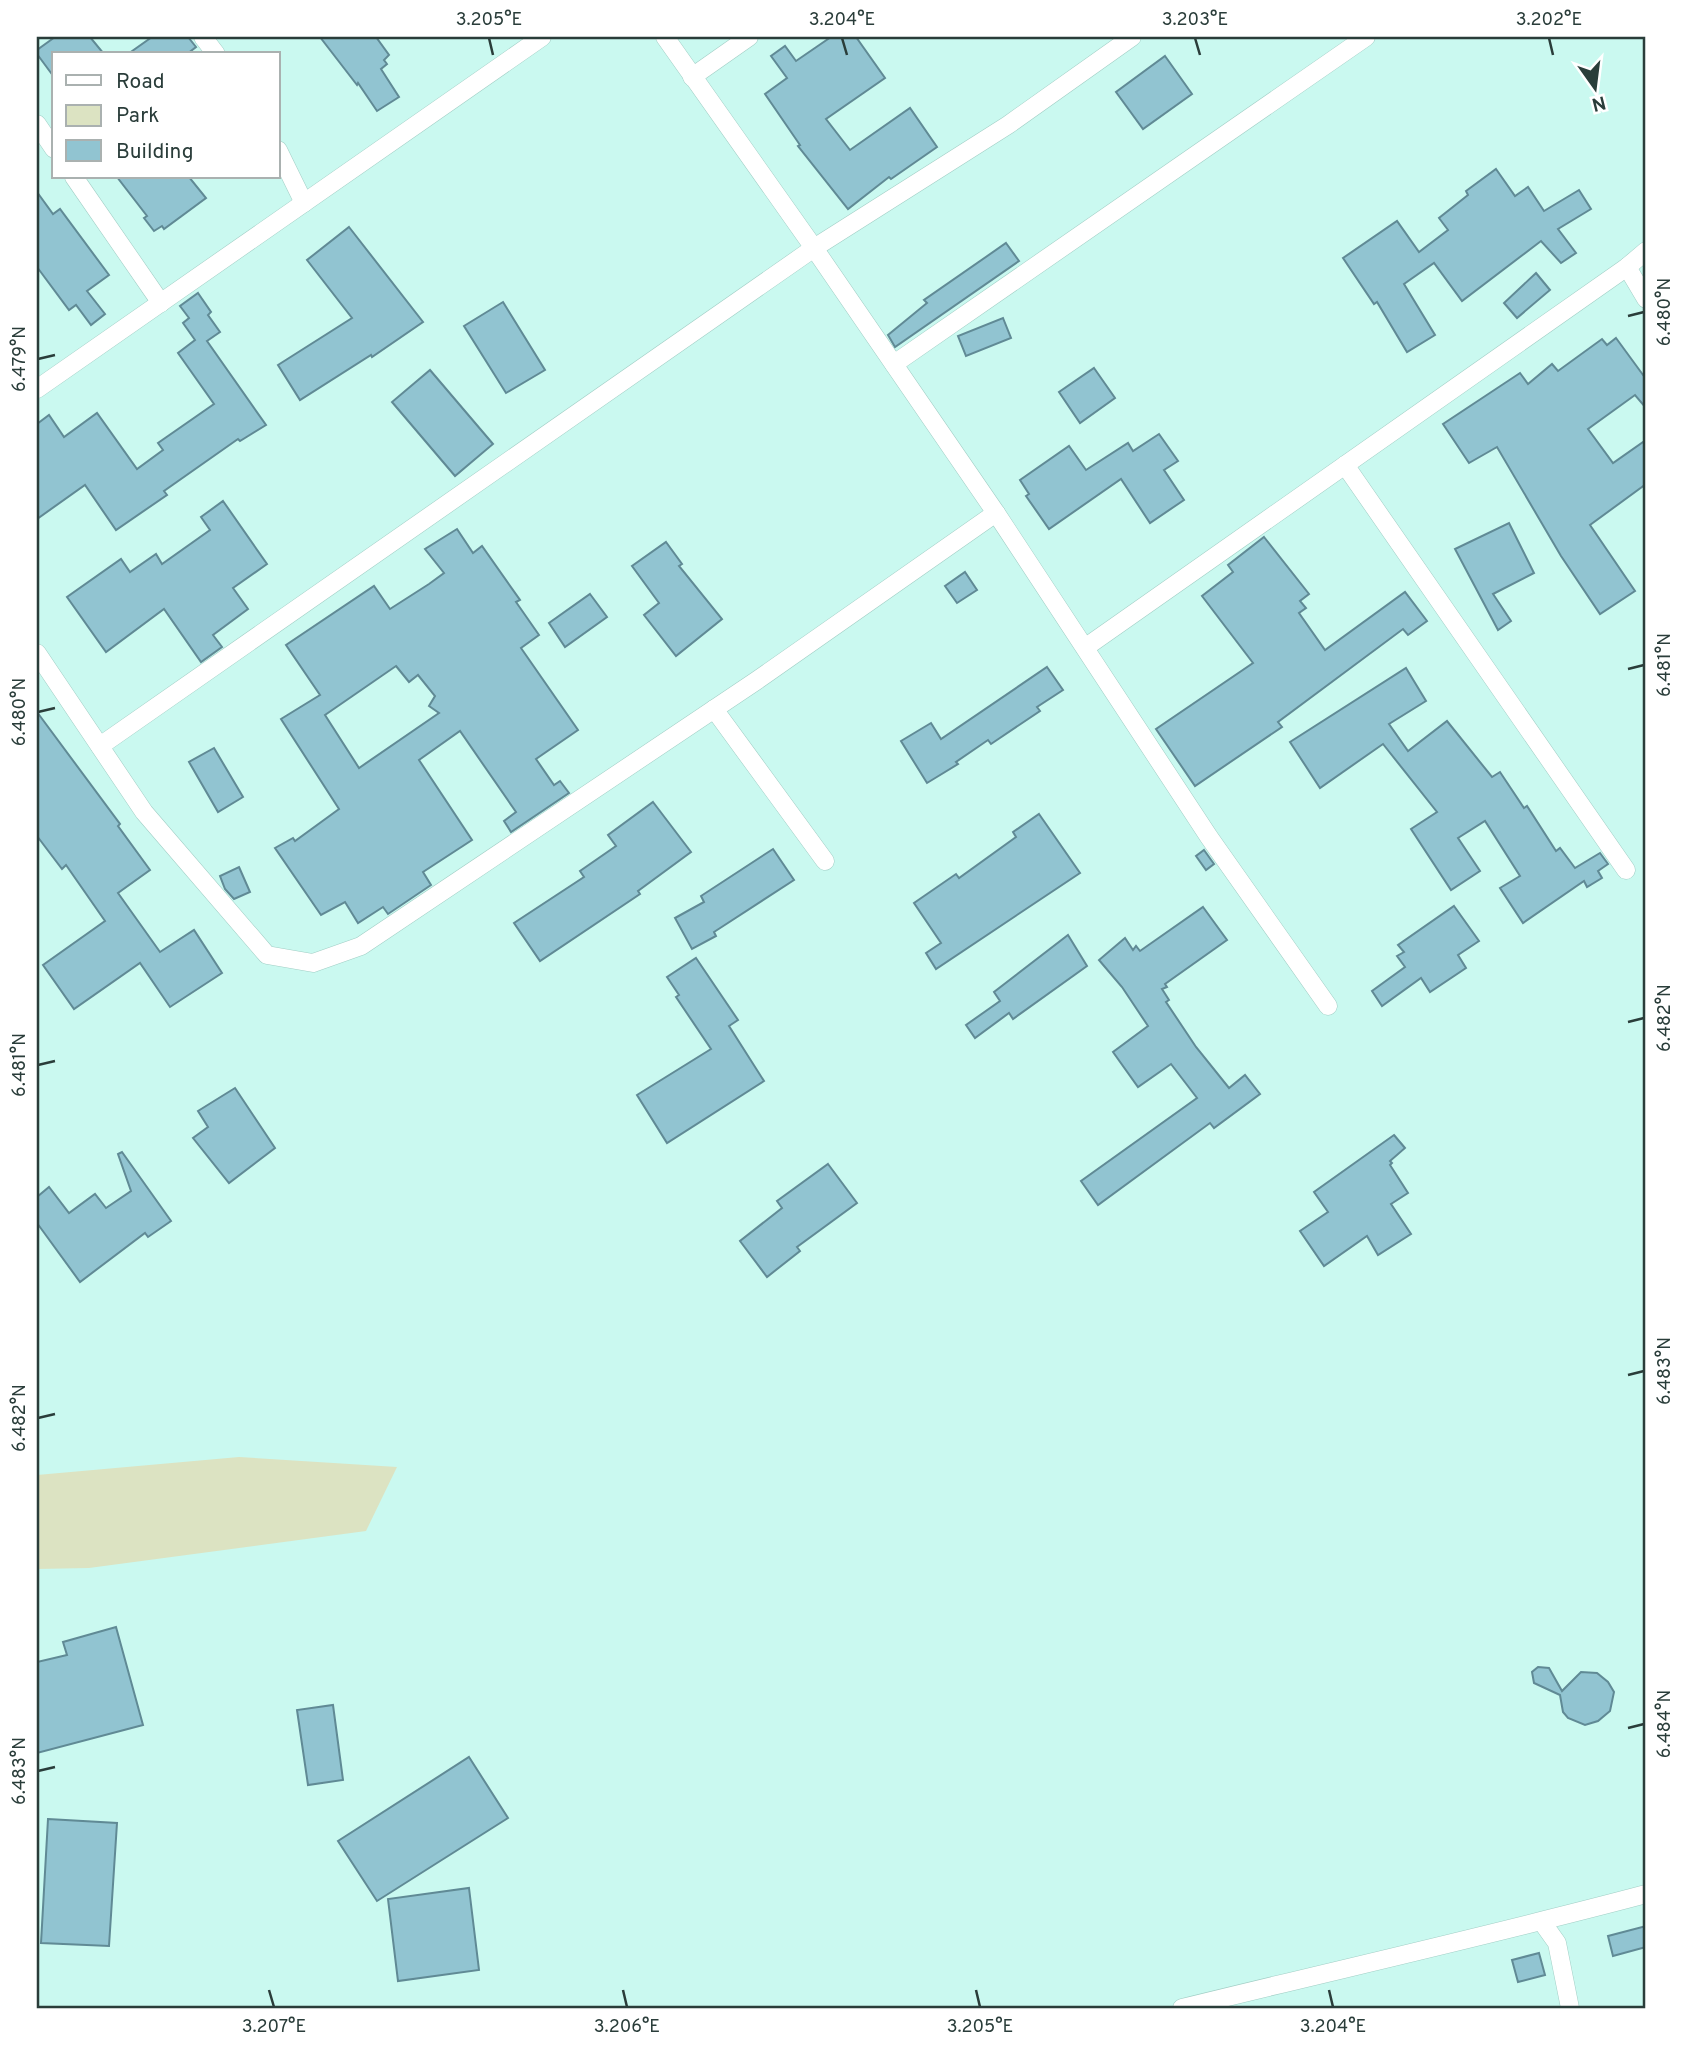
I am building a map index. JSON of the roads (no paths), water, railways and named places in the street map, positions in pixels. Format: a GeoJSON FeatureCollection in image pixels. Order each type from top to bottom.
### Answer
{"type":"FeatureCollection","features":[{"type":"Feature","properties":{"kind":"street"},"geometry":{"type":"LineString","coordinates":[[203,37],[214,52]]}},
{"type":"Feature","properties":{"kind":"street"},"geometry":{"type":"LineString","coordinates":[[37,389],[542,37]]}},
{"type":"Feature","properties":{"kind":"street"},"geometry":{"type":"LineString","coordinates":[[665,37],[996,513],[1209,836],[1328,1006]]}},
{"type":"Feature","properties":{"kind":"street"},"geometry":{"type":"LineString","coordinates":[[692,78],[749,37]]}},
{"type":"Feature","properties":{"kind":"street"},"geometry":{"type":"LineString","coordinates":[[100,746],[814,248],[1009,125],[1132,37]]}},
{"type":"Feature","properties":{"kind":"street"},"geometry":{"type":"LineString","coordinates":[[894,365],[1366,37]]}},
{"type":"Feature","properties":{"kind":"street"},"geometry":{"type":"LineString","coordinates":[[37,124],[52,146]]}},
{"type":"Feature","properties":{"kind":"street"},"geometry":{"type":"LineString","coordinates":[[280,154],[304,203]]}},
{"type":"Feature","properties":{"kind":"street"},"geometry":{"type":"LineString","coordinates":[[75,178],[161,303]]}},
{"type":"Feature","properties":{"kind":"street"},"geometry":{"type":"LineString","coordinates":[[1086,647],[1646,251]]}},
{"type":"Feature","properties":{"kind":"street"},"geometry":{"type":"LineString","coordinates":[[1627,267],[1646,299]]}},
{"type":"Feature","properties":{"kind":"street"},"geometry":{"type":"LineString","coordinates":[[1345,465],[1626,870]]}},
{"type":"Feature","properties":{"kind":"street"},"geometry":{"type":"LineString","coordinates":[[37,653],[144,812],[267,955],[313,963],[361,946],[714,709],[996,513]]}},
{"type":"Feature","properties":{"kind":"street"},"geometry":{"type":"LineString","coordinates":[[714,709],[825,861]]}},
{"type":"Feature","properties":{"kind":"street"},"geometry":{"type":"LineString","coordinates":[[1182,2008],[1542,1922],[1646,1894]]}},
{"type":"Feature","properties":{"kind":"street"},"geometry":{"type":"LineString","coordinates":[[1542,1922],[1557,1943],[1570,2008]]}}]}
